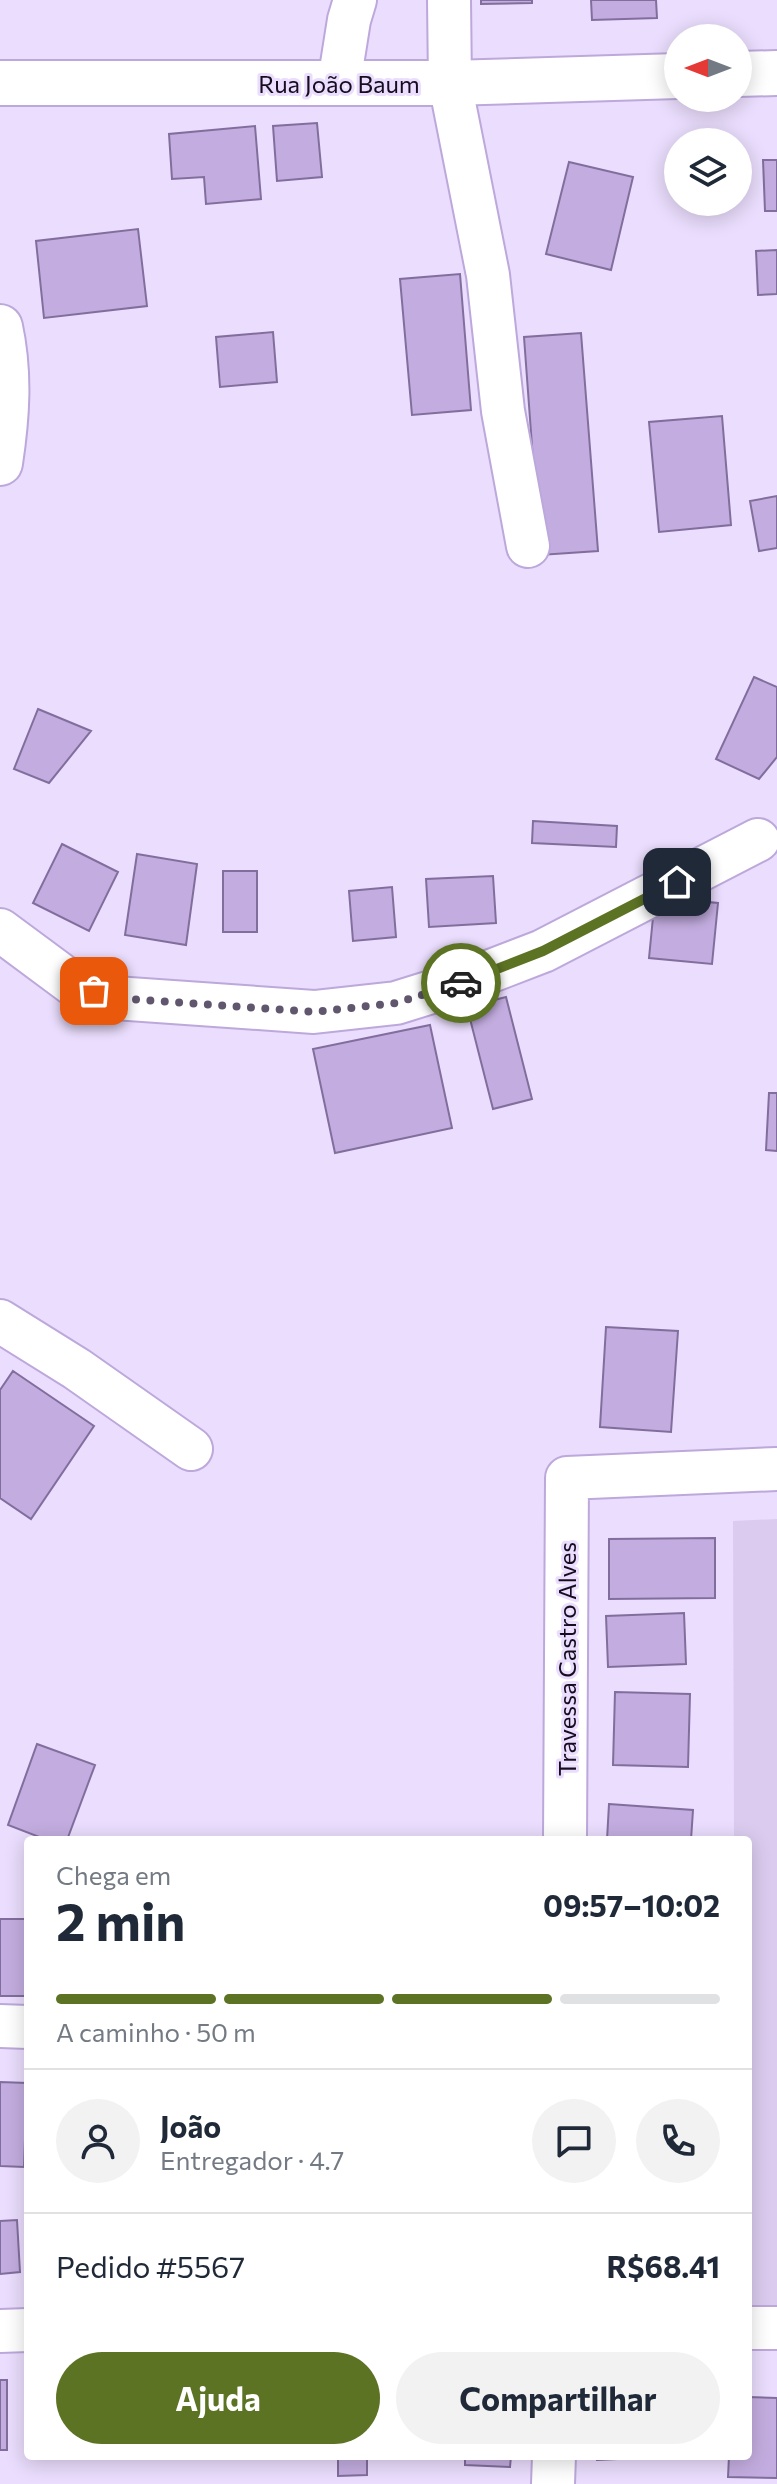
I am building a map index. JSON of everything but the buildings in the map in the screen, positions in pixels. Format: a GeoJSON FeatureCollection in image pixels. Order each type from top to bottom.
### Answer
{"type":"FeatureCollection","features":[{"type":"Feature","properties":{"kind":"street"},"geometry":{"type":"LineString","coordinates":[[339,83],[355,0]]}},
{"type":"Feature","properties":{"kind":"street"},"geometry":{"type":"LineString","coordinates":[[449,0],[450,83],[488,275],[503,411],[528,546]]}},
{"type":"Feature","properties":{"kind":"street"},"geometry":{"type":"LineString","coordinates":[[752,74],[777,73]]}},
{"type":"Feature","properties":{"kind":"street","name":"Rua João Baum"},"geometry":{"type":"LineString","coordinates":[[0,83],[450,83],[664,76]]}},
{"type":"Feature","properties":{"kind":"street"},"geometry":{"type":"LineString","coordinates":[[0,327],[7,378],[7,414],[0,463]]}},
{"type":"Feature","properties":{"kind":"street"},"geometry":{"type":"LineString","coordinates":[[0,930],[73,984],[115,998],[314,1012],[396,1003],[457,984],[543,951],[758,840]]}},
{"type":"Feature","properties":{"kind":"street"},"geometry":{"type":"LineString","coordinates":[[0,1321],[77,1369],[191,1449]]}},
{"type":"Feature","properties":{"kind":"street","name":"Travessa Castro Alves"},"geometry":{"type":"LineString","coordinates":[[565,1836],[567,1478],[777,1469]]}},
{"type":"Feature","properties":{"kind":"street"},"geometry":{"type":"LineString","coordinates":[[0,2026],[24,2027]]}},
{"type":"Feature","properties":{"kind":"street"},"geometry":{"type":"LineString","coordinates":[[752,2328],[777,2328]]}},
{"type":"Feature","properties":{"kind":"street"},"geometry":{"type":"LineString","coordinates":[[0,2331],[24,2330]]}},
{"type":"Feature","properties":{"kind":"street"},"geometry":{"type":"LineString","coordinates":[[553,2484],[554,2460]]}},
{"type":"Feature","properties":{"kind":"shaded area"},"geometry":{"type":"Polygon","coordinates":[[[777,1519],[777,2308],[752,2307],[752,1836],[734,1836],[733,1521],[777,1519]]]}},
{"type":"Feature","properties":{"kind":"way so far"},"geometry":{"type":"LineString","coordinates":[[94,991],[115,998],[166,1003],[314,1012],[396,1003],[461,983]]}},
{"type":"Feature","properties":{"kind":"route"},"geometry":{"type":"LineString","coordinates":[[461,983],[543,951],[677,882]]}}]}
